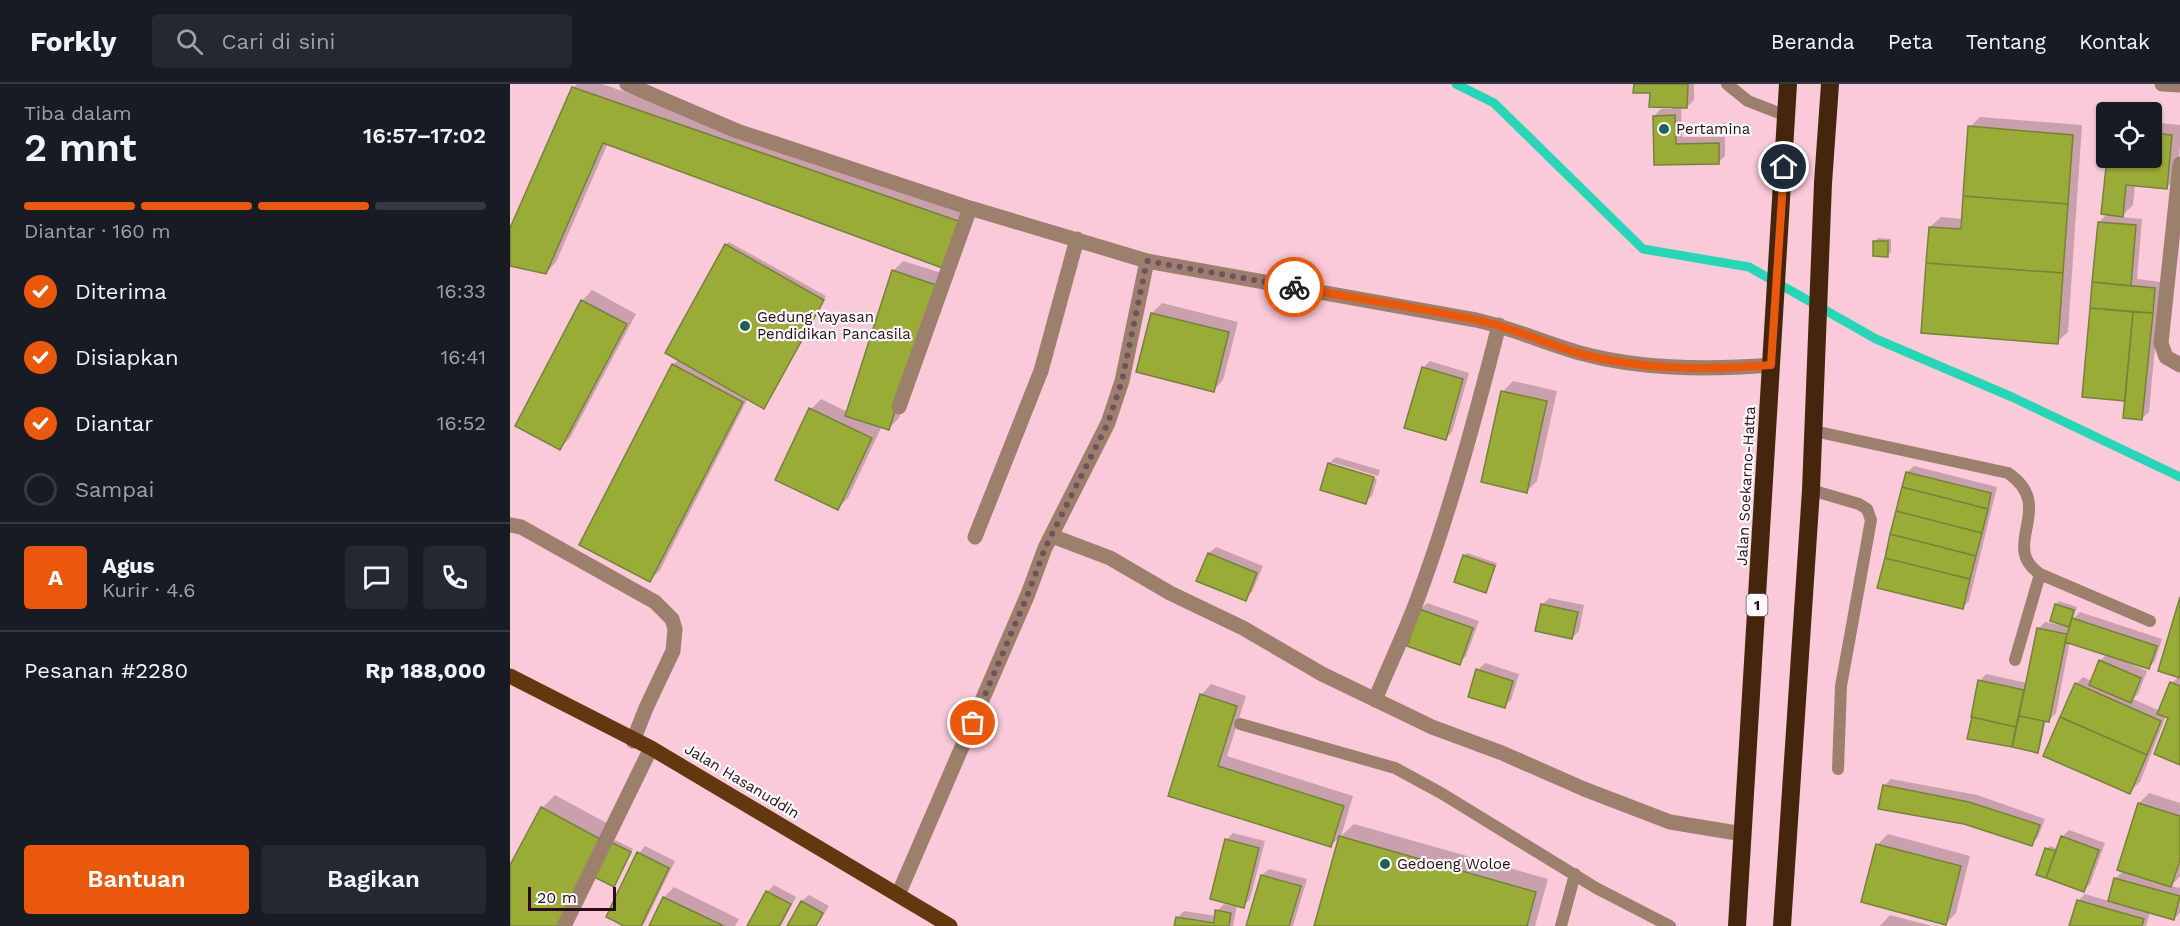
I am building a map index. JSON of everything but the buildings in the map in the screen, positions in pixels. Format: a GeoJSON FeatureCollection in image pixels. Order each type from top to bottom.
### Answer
{"type":"FeatureCollection","features":[{"type":"Feature","properties":{"kind":"highway","name":"Jalan Soekarno-Hatta"},"geometry":{"type":"LineString","coordinates":[[1737,926],[1788,84]]}},
{"type":"Feature","properties":{"kind":"highway"},"geometry":{"type":"LineString","coordinates":[[1782,926],[1811,490],[1822,183],[1830,84]]}},
{"type":"Feature","properties":{"kind":"main road","name":"Jalan Hasanuddin"},"geometry":{"type":"LineString","coordinates":[[510,676],[633,741],[651,748],[950,926]]}},
{"type":"Feature","properties":{"kind":"street"},"geometry":{"type":"LineString","coordinates":[[627,84],[737,131],[970,208],[1147,261],[1499,325],[1581,353],[1623,362],[1672,368],[1713,369],[1771,365]]}},
{"type":"Feature","properties":{"kind":"street"},"geometry":{"type":"LineString","coordinates":[[2162,84],[2180,85]]}},
{"type":"Feature","properties":{"kind":"street"},"geometry":{"type":"LineString","coordinates":[[2180,164],[2161,343],[2166,357],[2180,365]]}},
{"type":"Feature","properties":{"kind":"street"},"geometry":{"type":"LineString","coordinates":[[899,407],[970,208]]}},
{"type":"Feature","properties":{"kind":"street"},"geometry":{"type":"LineString","coordinates":[[975,537],[1041,371],[1077,239]]}},
{"type":"Feature","properties":{"kind":"street"},"geometry":{"type":"LineString","coordinates":[[898,895],[1052,536],[1108,423],[1122,381],[1147,261]]}},
{"type":"Feature","properties":{"kind":"street"},"geometry":{"type":"LineString","coordinates":[[1375,700],[1416,604],[1445,519],[1467,449],[1499,325]]}},
{"type":"Feature","properties":{"kind":"street"},"geometry":{"type":"LineString","coordinates":[[510,525],[521,527],[655,602],[672,620],[675,629],[673,651],[633,741]]}},
{"type":"Feature","properties":{"kind":"street"},"geometry":{"type":"LineString","coordinates":[[1052,536],[1110,558],[1170,593],[1243,628],[1322,674],[1432,727],[1502,753],[1584,789],[1670,822],[1743,834]]}},
{"type":"Feature","properties":{"kind":"street"},"geometry":{"type":"LineString","coordinates":[[564,926],[651,748]]}},
{"type":"Feature","properties":{"kind":"lane"},"geometry":{"type":"LineString","coordinates":[[1727,84],[1748,101],[1787,116]]}},
{"type":"Feature","properties":{"kind":"lane"},"geometry":{"type":"LineString","coordinates":[[1814,431],[2008,473],[2022,485],[2031,510],[2023,552],[2027,564],[2040,574],[2150,621]]}},
{"type":"Feature","properties":{"kind":"lane"},"geometry":{"type":"LineString","coordinates":[[1811,490],[1859,504],[1867,508],[1871,520],[1841,686],[1838,769]]}},
{"type":"Feature","properties":{"kind":"lane"},"geometry":{"type":"LineString","coordinates":[[2015,660],[2040,574]]}},
{"type":"Feature","properties":{"kind":"lane"},"geometry":{"type":"LineString","coordinates":[[1240,724],[1395,768],[1441,793],[1596,888],[1670,926]]}},
{"type":"Feature","properties":{"kind":"lane"},"geometry":{"type":"LineString","coordinates":[[1561,926],[1575,874]]}},
{"type":"Feature","properties":{"kind":"waterway"},"geometry":{"type":"LineString","coordinates":[[1456,84],[1494,103],[1643,249],[1749,267],[1876,339],[2012,397],[2180,477]]}},
{"type":"Feature","properties":{"kind":"way so far"},"geometry":{"type":"LineString","coordinates":[[973,723],[1045,548],[1108,423],[1122,381],[1147,261],[1294,287]]}},
{"type":"Feature","properties":{"kind":"place","name":"Pertamina"},"geometry":{"type":"Point","coordinates":[1664,129]}},
{"type":"Feature","properties":{"kind":"place","name":"Gedung Yayasan Pendidikan Pancasila"},"geometry":{"type":"Point","coordinates":[745,326]}},
{"type":"Feature","properties":{"kind":"place","name":"Gedoeng Woloe"},"geometry":{"type":"Point","coordinates":[1385,864]}},
{"type":"Feature","properties":{"kind":"route"},"geometry":{"type":"LineString","coordinates":[[1294,287],[1488,322],[1581,353],[1623,362],[1672,368],[1713,369],[1771,365],[1784,167]]}}]}
